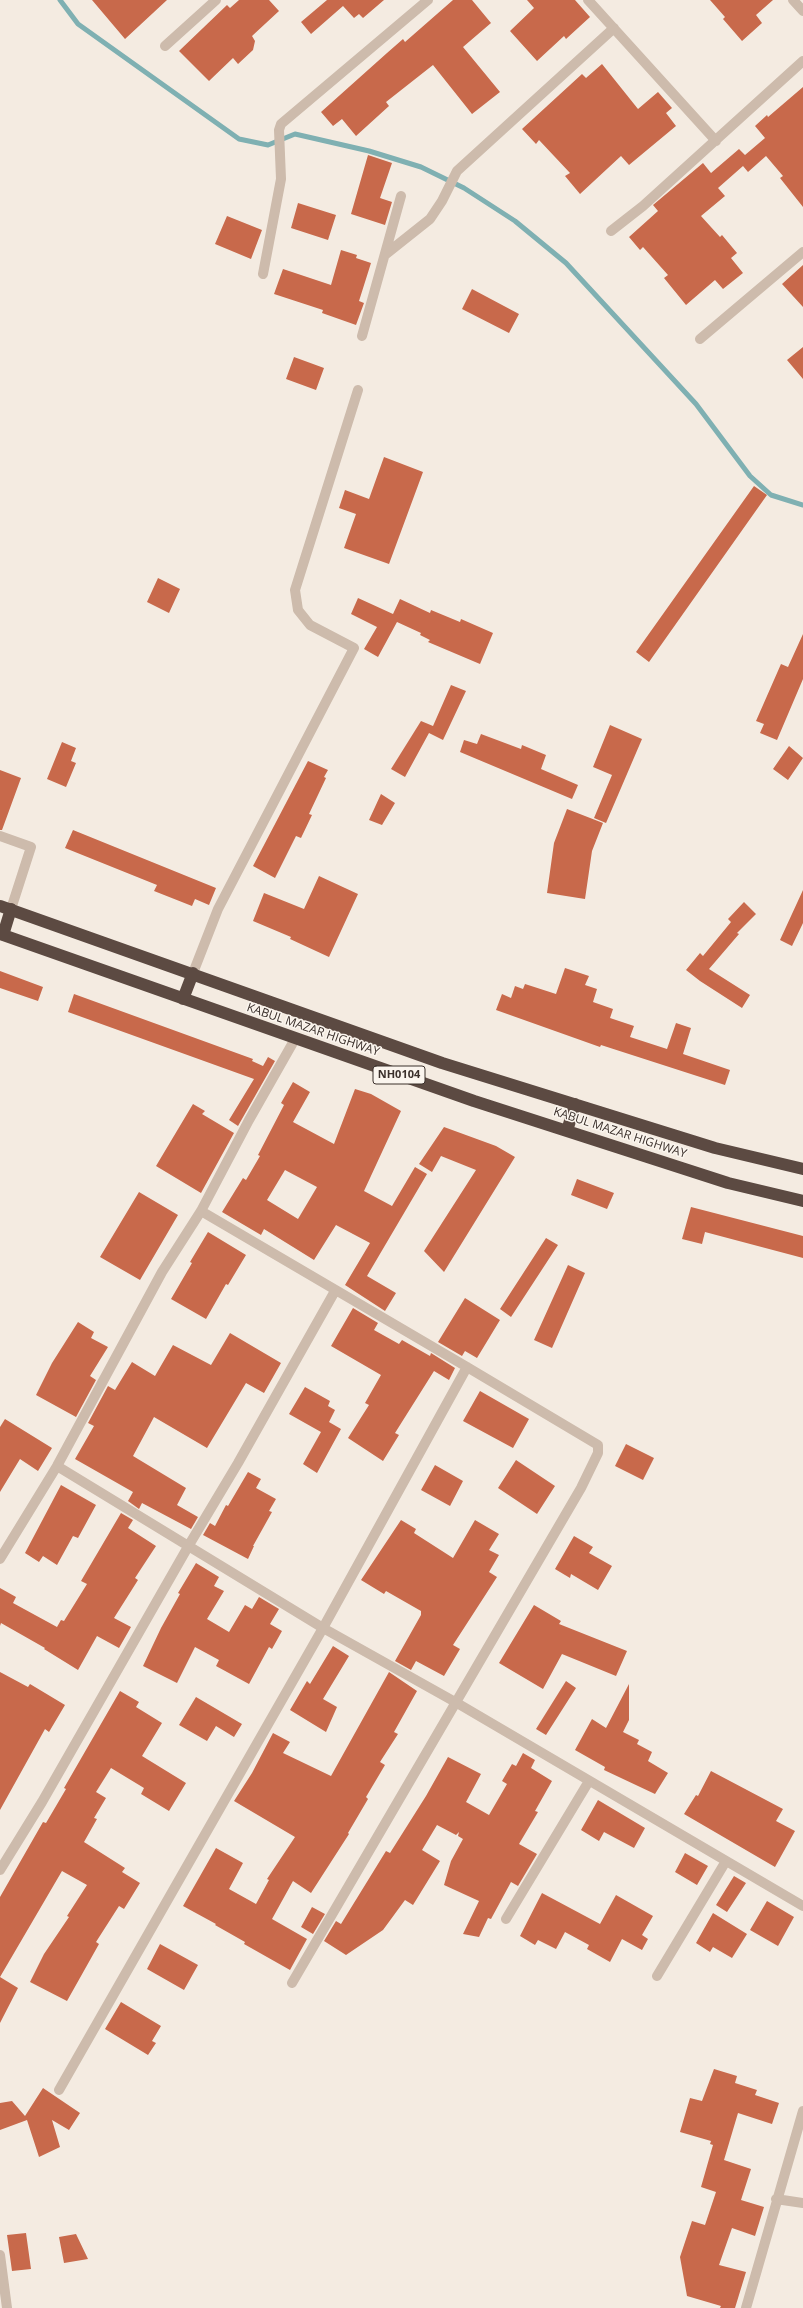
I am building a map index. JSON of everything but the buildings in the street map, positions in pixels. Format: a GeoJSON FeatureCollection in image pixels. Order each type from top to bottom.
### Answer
{"type":"FeatureCollection","features":[{"type":"Feature","properties":{"kind":"highway","name":"KABUL MAZAR HIGHWAY"},"geometry":{"type":"LineString","coordinates":[[5,907],[442,1063],[716,1148],[803,1169]]}},
{"type":"Feature","properties":{"kind":"highway"},"geometry":{"type":"LineString","coordinates":[[1,934],[5,907]]}},
{"type":"Feature","properties":{"kind":"highway","name":"KABUL MAZAR HIGHWAY"},"geometry":{"type":"LineString","coordinates":[[1,934],[295,1039],[567,1131],[728,1183],[803,1201]]}},
{"type":"Feature","properties":{"kind":"highway"},"geometry":{"type":"LineString","coordinates":[[183,999],[193,973]]}},
{"type":"Feature","properties":{"kind":"highway"},"geometry":{"type":"LineString","coordinates":[[567,1131],[575,1104]]}},
{"type":"Feature","properties":{"kind":"street"},"geometry":{"type":"LineString","coordinates":[[165,46],[216,0]]}},
{"type":"Feature","properties":{"kind":"street"},"geometry":{"type":"LineString","coordinates":[[263,274],[281,179],[279,130],[281,124],[428,0]]}},
{"type":"Feature","properties":{"kind":"street"},"geometry":{"type":"LineString","coordinates":[[588,0],[716,141]]}},
{"type":"Feature","properties":{"kind":"street"},"geometry":{"type":"LineString","coordinates":[[793,0],[803,11]]}},
{"type":"Feature","properties":{"kind":"street"},"geometry":{"type":"LineString","coordinates":[[386,254],[430,219],[442,201],[455,174],[614,28]]}},
{"type":"Feature","properties":{"kind":"street"},"geometry":{"type":"LineString","coordinates":[[611,231],[643,206],[803,61]]}},
{"type":"Feature","properties":{"kind":"street"},"geometry":{"type":"LineString","coordinates":[[362,336],[401,196]]}},
{"type":"Feature","properties":{"kind":"street"},"geometry":{"type":"LineString","coordinates":[[700,339],[803,252]]}},
{"type":"Feature","properties":{"kind":"street"},"geometry":{"type":"LineString","coordinates":[[193,973],[218,909],[354,648],[310,625],[298,610],[295,590],[358,390]]}},
{"type":"Feature","properties":{"kind":"street"},"geometry":{"type":"LineString","coordinates":[[0,836],[31,847],[5,907]]}},
{"type":"Feature","properties":{"kind":"street"},"geometry":{"type":"LineString","coordinates":[[0,1559],[56,1466],[162,1272],[201,1212],[248,1120],[295,1039]]}},
{"type":"Feature","properties":{"kind":"street"},"geometry":{"type":"LineString","coordinates":[[201,1212],[335,1291],[467,1366],[598,1445],[598,1453],[581,1488],[457,1703],[292,1983]]}},
{"type":"Feature","properties":{"kind":"street"},"geometry":{"type":"LineString","coordinates":[[0,1870],[46,1795],[189,1545],[238,1464],[335,1291]]}},
{"type":"Feature","properties":{"kind":"street"},"geometry":{"type":"LineString","coordinates":[[59,2090],[323,1628],[467,1366]]}},
{"type":"Feature","properties":{"kind":"street"},"geometry":{"type":"LineString","coordinates":[[56,1466],[189,1545],[323,1628],[457,1703],[803,1906]]}},
{"type":"Feature","properties":{"kind":"street"},"geometry":{"type":"LineString","coordinates":[[506,1919],[589,1781]]}},
{"type":"Feature","properties":{"kind":"street"},"geometry":{"type":"LineString","coordinates":[[657,1976],[726,1861]]}},
{"type":"Feature","properties":{"kind":"street"},"geometry":{"type":"LineString","coordinates":[[746,2308],[776,2199],[803,2111]]}},
{"type":"Feature","properties":{"kind":"street"},"geometry":{"type":"LineString","coordinates":[[776,2199],[803,2203]]}},
{"type":"Feature","properties":{"kind":"street"},"geometry":{"type":"LineString","coordinates":[[0,2255],[6,2308]]}},
{"type":"Feature","properties":{"kind":"waterway"},"geometry":{"type":"LineString","coordinates":[[60,0],[78,24],[239,139],[268,145],[295,134],[369,151],[421,167],[464,188],[515,221],[566,263],[696,404],[750,476],[771,495],[803,505]]}}]}
